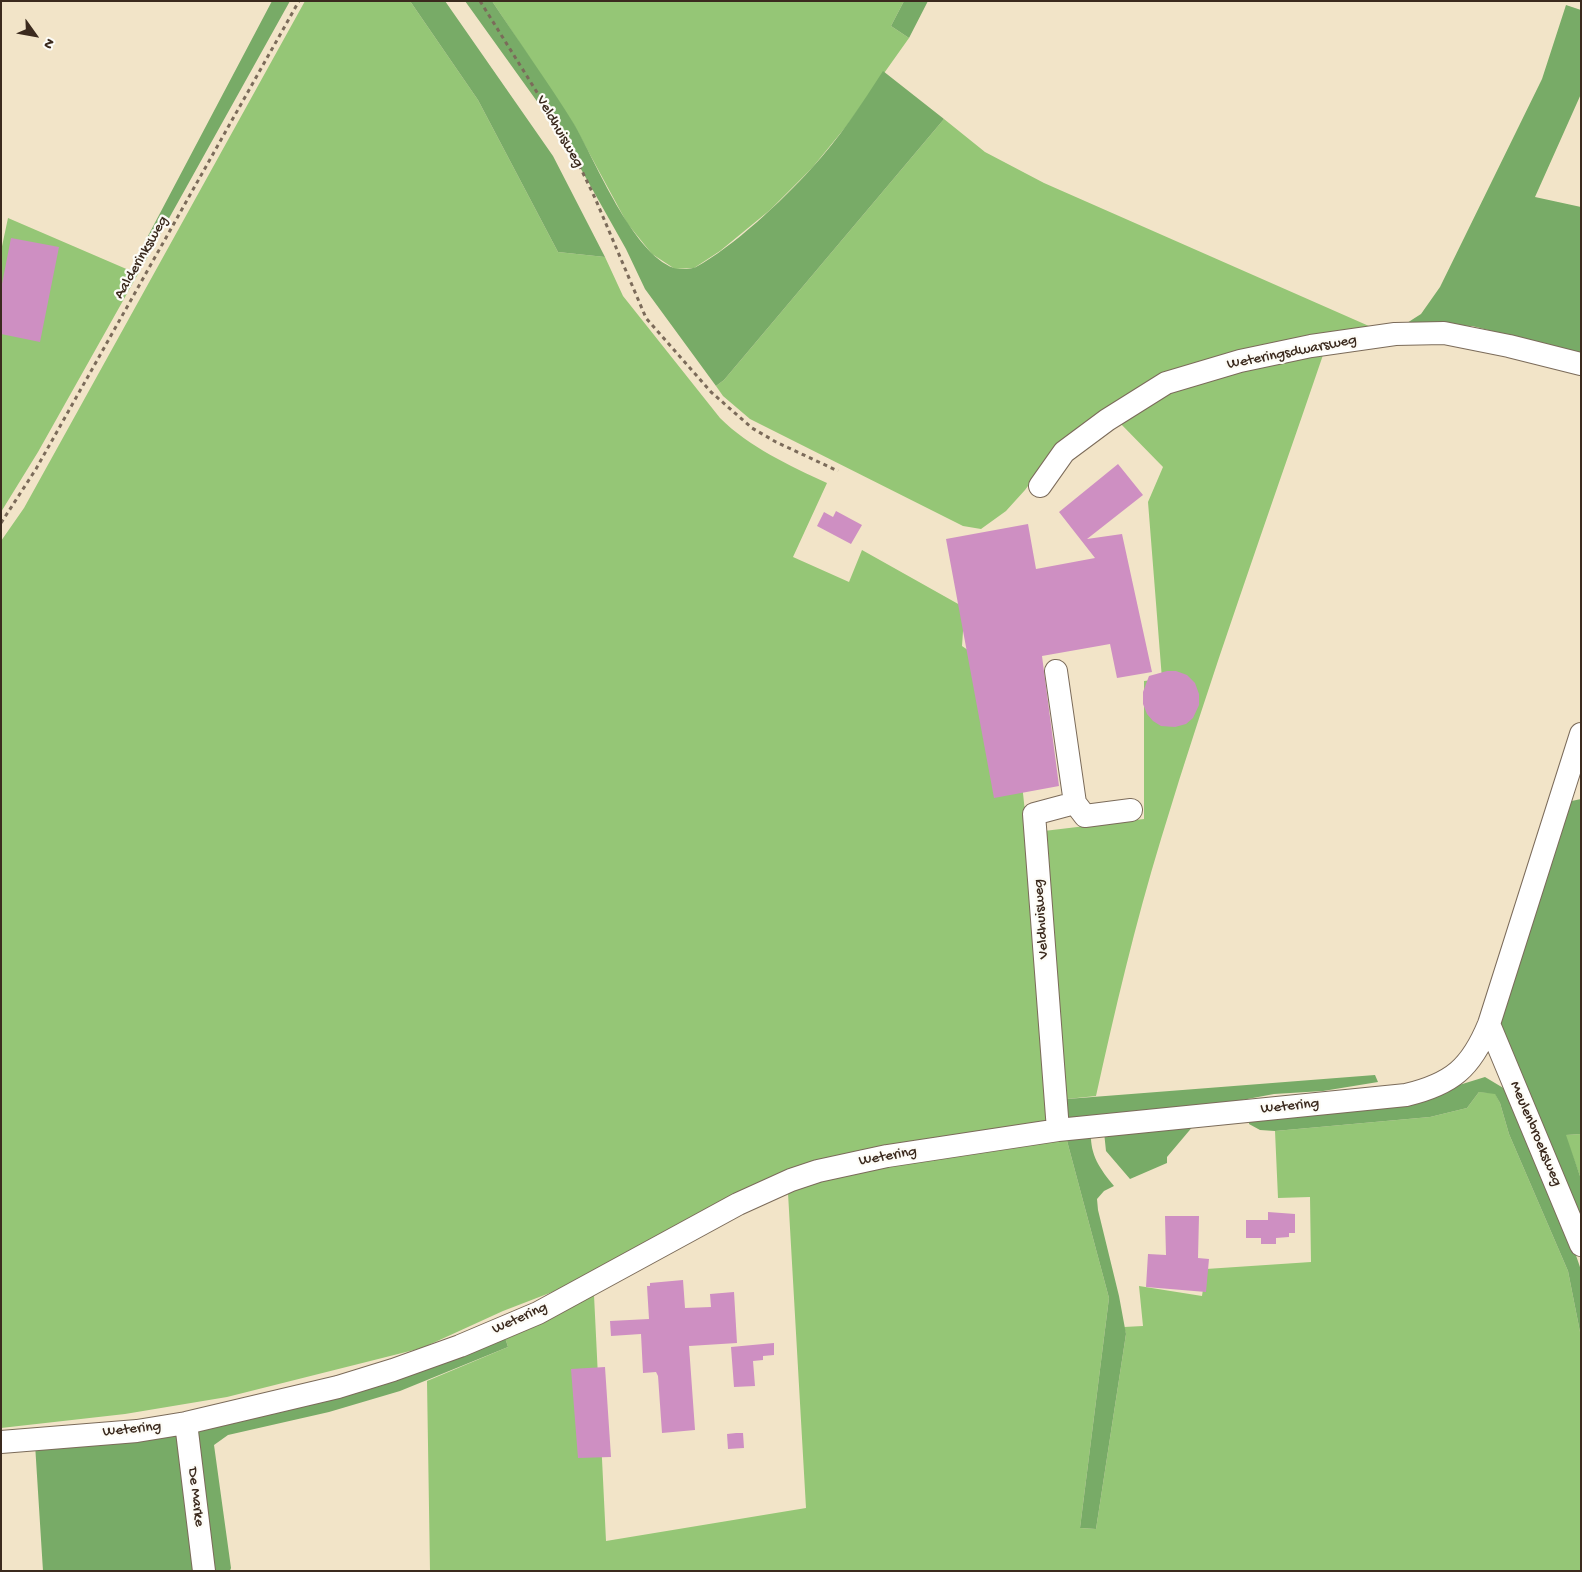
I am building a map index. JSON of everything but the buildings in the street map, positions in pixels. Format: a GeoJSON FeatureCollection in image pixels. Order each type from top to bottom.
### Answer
{"type":"FeatureCollection","features":[{"type":"Feature","properties":{"kind":"street","name":"Weteringsdwarsweg"},"geometry":{"type":"LineString","coordinates":[[1040,486],[1064,452],[1107,420],[1166,383],[1240,361],[1311,346],[1395,334],[1444,333],[1581,364]]}},
{"type":"Feature","properties":{"kind":"street"},"geometry":{"type":"LineString","coordinates":[[1056,671],[1075,803],[1085,816],[1131,810]]}},
{"type":"Feature","properties":{"kind":"street","name":"Wetering"},"geometry":{"type":"LineString","coordinates":[[1,1442],[137,1431],[186,1423],[338,1387],[460,1346],[538,1313],[738,1204],[800,1177],[887,1156],[1058,1130],[1406,1096],[1433,1089],[1453,1077],[1479,1048],[1489,1024],[1581,734]]}},
{"type":"Feature","properties":{"kind":"street","name":"Veldhuisweg"},"geometry":{"type":"LineString","coordinates":[[1058,1130],[1034,814],[1075,803]]}},
{"type":"Feature","properties":{"kind":"street","name":"Meulenbroeksweg"},"geometry":{"type":"LineString","coordinates":[[1489,1024],[1581,1244]]}},
{"type":"Feature","properties":{"kind":"street","name":"De Marke"},"geometry":{"type":"LineString","coordinates":[[186,1423],[204,1571]]}},
{"type":"Feature","properties":{"kind":"path","name":"Aalderinksweg"},"geometry":{"type":"LineString","coordinates":[[1,524],[36,469],[299,1]]}},
{"type":"Feature","properties":{"kind":"path","name":"Veldhuisweg"},"geometry":{"type":"LineString","coordinates":[[480,1],[568,142],[646,318],[711,392],[752,428],[776,442],[838,471]]}},
{"type":"Feature","properties":{"kind":"green space"},"geometry":{"type":"Polygon","coordinates":[[[272,1],[290,1],[138,274],[130,270],[272,1]]]}},
{"type":"Feature","properties":{"kind":"green space"},"geometry":{"type":"Polygon","coordinates":[[[305,1],[410,1],[478,100],[558,252],[605,257],[623,296],[720,418],[757,447],[827,483],[793,557],[849,582],[862,550],[960,605],[964,617],[962,646],[1011,680],[1034,897],[1049,1122],[879,1151],[586,1279],[503,1311],[422,1348],[227,1397],[125,1414],[1,1428],[1,541],[24,508],[305,1]]]}},
{"type":"Feature","properties":{"kind":"green space"},"geometry":{"type":"Polygon","coordinates":[[[410,1],[445,1],[553,156],[605,257],[558,252],[478,100],[410,1]]]}},
{"type":"Feature","properties":{"kind":"green space"},"geometry":{"type":"Polygon","coordinates":[[[465,1],[492,1],[574,124],[616,205],[630,226],[644,245],[659,259],[676,269],[694,268],[726,248],[772,208],[800,181],[831,146],[883,71],[944,119],[724,380],[716,386],[645,289],[626,249],[564,139],[465,1]]]}},
{"type":"Feature","properties":{"kind":"green space"},"geometry":{"type":"Polygon","coordinates":[[[492,1],[904,1],[891,26],[909,38],[848,124],[812,168],[770,210],[720,251],[694,268],[675,269],[652,254],[627,223],[574,125],[492,1]]]}},
{"type":"Feature","properties":{"kind":"green space"},"geometry":{"type":"Polygon","coordinates":[[[904,1],[928,1],[909,38],[891,26],[904,1]]]}},
{"type":"Feature","properties":{"kind":"green space"},"geometry":{"type":"Polygon","coordinates":[[[1566,5],[1581,10],[1581,94],[1535,197],[1581,207],[1581,353],[1472,326],[1424,325],[1399,328],[1421,314],[1440,287],[1542,79],[1566,5]]]}},
{"type":"Feature","properties":{"kind":"green space"},"geometry":{"type":"Polygon","coordinates":[[[944,119],[985,152],[1044,183],[1378,330],[1260,348],[1061,441],[1025,490],[1006,511],[981,529],[963,526],[750,419],[723,396],[716,386],[724,380],[944,119]]]}},
{"type":"Feature","properties":{"kind":"green space"},"geometry":{"type":"Polygon","coordinates":[[[8,218],[138,274],[38,452],[1,512],[1,251],[8,218]]]}},
{"type":"Feature","properties":{"kind":"green space"},"geometry":{"type":"Polygon","coordinates":[[[1323,355],[1219,657],[1161,839],[1126,967],[1096,1096],[1067,1099],[1044,831],[1144,819],[1144,681],[1162,679],[1148,502],[1163,467],[1119,422],[1194,380],[1323,355]]]}},
{"type":"Feature","properties":{"kind":"green space"},"geometry":{"type":"Polygon","coordinates":[[[1581,799],[1581,1134],[1566,1135],[1581,1179],[1581,1227],[1498,1029],[1567,802],[1581,799]]]}},
{"type":"Feature","properties":{"kind":"green space"},"geometry":{"type":"Polygon","coordinates":[[[1375,1075],[1378,1082],[1323,1091],[1274,1094],[1221,1104],[1068,1120],[1067,1099],[1375,1075]]]}},
{"type":"Feature","properties":{"kind":"green space"},"geometry":{"type":"Polygon","coordinates":[[[1485,1077],[1505,1089],[1569,1235],[1581,1270],[1581,1337],[1568,1271],[1509,1134],[1500,1103],[1495,1094],[1479,1092],[1467,1108],[1430,1117],[1275,1131],[1260,1130],[1249,1124],[1249,1121],[1430,1094],[1485,1077]]]}},
{"type":"Feature","properties":{"kind":"green space"},"geometry":{"type":"Polygon","coordinates":[[[1479,1092],[1495,1093],[1500,1103],[1509,1134],[1568,1271],[1581,1337],[1581,1571],[430,1571],[427,1381],[508,1347],[502,1328],[518,1320],[594,1295],[606,1541],[806,1508],[788,1193],[854,1168],[1066,1137],[1109,1298],[1080,1528],[1096,1529],[1126,1334],[1124,1327],[1143,1326],[1139,1286],[1202,1296],[1206,1269],[1311,1262],[1310,1197],[1278,1198],[1275,1131],[1430,1117],[1467,1108],[1479,1092]]]}},
{"type":"Feature","properties":{"kind":"green space"},"geometry":{"type":"Polygon","coordinates":[[[1194,1125],[1167,1157],[1167,1163],[1130,1179],[1106,1151],[1104,1132],[1194,1125]]]}},
{"type":"Feature","properties":{"kind":"green space"},"geometry":{"type":"Polygon","coordinates":[[[1091,1133],[1094,1155],[1104,1174],[1114,1186],[1104,1191],[1097,1199],[1126,1334],[1096,1529],[1080,1528],[1109,1298],[1066,1137],[1091,1133]]]}},
{"type":"Feature","properties":{"kind":"green space"},"geometry":{"type":"Polygon","coordinates":[[[1581,1134],[1581,1179],[1565,1135],[1581,1134]]]}},
{"type":"Feature","properties":{"kind":"green space"},"geometry":{"type":"Polygon","coordinates":[[[502,1328],[508,1347],[400,1391],[329,1412],[228,1435],[214,1445],[231,1568],[230,1571],[213,1571],[195,1435],[202,1423],[502,1328]]]}},
{"type":"Feature","properties":{"kind":"green space"},"geometry":{"type":"Polygon","coordinates":[[[175,1425],[198,1571],[43,1571],[35,1444],[175,1425]]]}}]}
